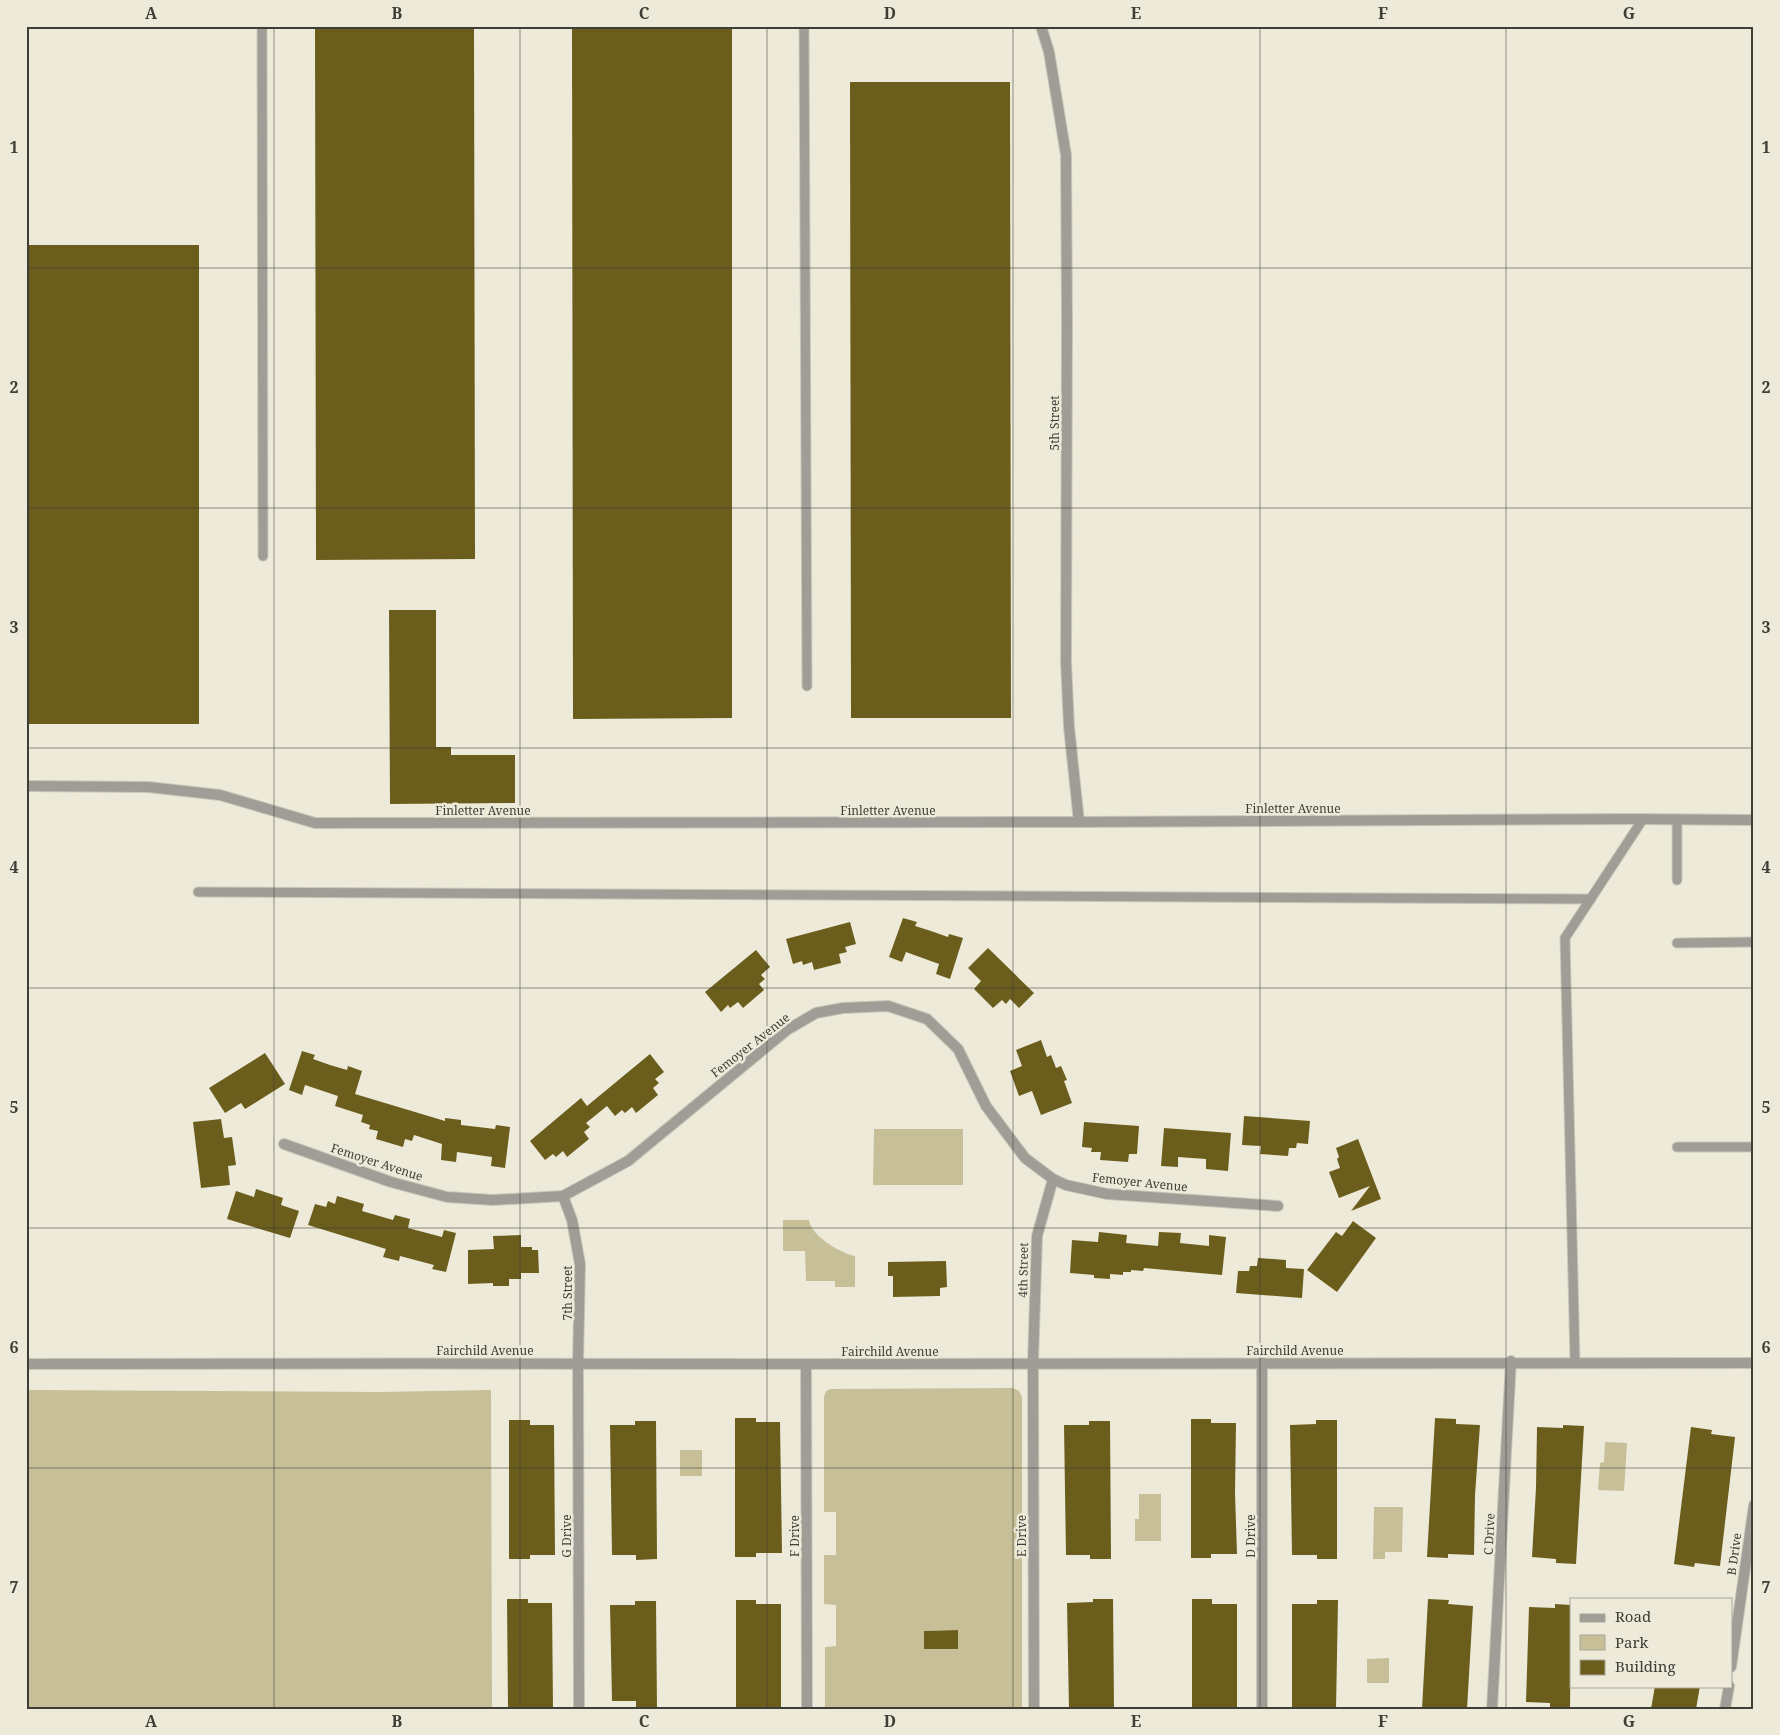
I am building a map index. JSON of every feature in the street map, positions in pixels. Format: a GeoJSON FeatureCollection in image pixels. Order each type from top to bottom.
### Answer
{"type":"FeatureCollection","features":[{"type":"Feature","properties":{"kind":"street","name":"5th Street"},"geometry":{"type":"LineString","coordinates":[[1041,26],[1049,52],[1066,155],[1066,662],[1079,822]]}},
{"type":"Feature","properties":{"kind":"street","name":"Finletter Avenue"},"geometry":{"type":"LineString","coordinates":[[26,786],[148,787],[220,795],[315,823],[1754,820]]}},
{"type":"Feature","properties":{"kind":"street","name":"Femoyer Avenue"},"geometry":{"type":"LineString","coordinates":[[284,1144],[391,1182],[448,1197],[493,1200],[563,1196],[628,1161],[787,1030],[816,1013],[843,1008],[888,1006],[927,1019],[958,1050],[986,1106],[1025,1158],[1053,1179],[1066,1185],[1107,1194],[1278,1206]]}},
{"type":"Feature","properties":{"kind":"street","name":"4th Street"},"geometry":{"type":"LineString","coordinates":[[1033,1364],[1037,1236],[1053,1179]]}},
{"type":"Feature","properties":{"kind":"street","name":"7th Street"},"geometry":{"type":"LineString","coordinates":[[563,1196],[572,1220],[580,1264],[578,1363]]}},
{"type":"Feature","properties":{"kind":"street","name":"Fairchild Avenue"},"geometry":{"type":"LineString","coordinates":[[26,1364],[1033,1364],[1510,1361],[1754,1363]]}},
{"type":"Feature","properties":{"kind":"street","name":"C Drive"},"geometry":{"type":"LineString","coordinates":[[1492,1709],[1510,1361]]}},
{"type":"Feature","properties":{"kind":"street","name":"D Drive"},"geometry":{"type":"LineString","coordinates":[[1262,1362],[1262,1709]]}},
{"type":"Feature","properties":{"kind":"street","name":"G Drive"},"geometry":{"type":"LineString","coordinates":[[578,1363],[579,1709]]}},
{"type":"Feature","properties":{"kind":"street","name":"F Drive"},"geometry":{"type":"LineString","coordinates":[[806,1364],[807,1709]]}},
{"type":"Feature","properties":{"kind":"street","name":"E Drive"},"geometry":{"type":"LineString","coordinates":[[1033,1364],[1034,1709]]}},
{"type":"Feature","properties":{"kind":"street","name":"B Drive"},"geometry":{"type":"LineString","coordinates":[[1732,1660],[1754,1505]]}},
{"type":"Feature","properties":{"kind":"street"},"geometry":{"type":"LineString","coordinates":[[1726,1709],[1729,1688]]}},
{"type":"Feature","properties":{"kind":"lane"},"geometry":{"type":"LineString","coordinates":[[262,26],[263,556]]}},
{"type":"Feature","properties":{"kind":"lane"},"geometry":{"type":"LineString","coordinates":[[804,26],[807,686]]}},
{"type":"Feature","properties":{"kind":"lane"},"geometry":{"type":"LineString","coordinates":[[1575,1362],[1566,938],[1643,819]]}},
{"type":"Feature","properties":{"kind":"lane"},"geometry":{"type":"LineString","coordinates":[[1677,819],[1677,880]]}},
{"type":"Feature","properties":{"kind":"lane"},"geometry":{"type":"LineString","coordinates":[[198,892],[1591,899]]}},
{"type":"Feature","properties":{"kind":"lane"},"geometry":{"type":"LineString","coordinates":[[1677,943],[1754,942]]}},
{"type":"Feature","properties":{"kind":"lane"},"geometry":{"type":"LineString","coordinates":[[1677,1147],[1754,1147]]}},
{"type":"Feature","properties":{"kind":"green space"},"geometry":{"type":"Polygon","coordinates":[[[874,1129],[963,1129],[963,1185],[873,1185],[874,1129]]]}},
{"type":"Feature","properties":{"kind":"green space"},"geometry":{"type":"Polygon","coordinates":[[[783,1220],[809,1220],[820,1238],[855,1256],[855,1287],[835,1287],[835,1281],[806,1281],[805,1251],[783,1251],[783,1220]]]}},
{"type":"Feature","properties":{"kind":"green space"},"geometry":{"type":"Polygon","coordinates":[[[1013,1388],[1019,1391],[1022,1397],[1022,1709],[825,1709],[825,1647],[836,1646],[836,1605],[824,1604],[824,1555],[836,1555],[836,1512],[824,1512],[824,1397],[826,1391],[831,1389],[1013,1388]],[[958,1630],[924,1631],[924,1649],[958,1649],[958,1630]]]}},
{"type":"Feature","properties":{"kind":"green space"},"geometry":{"type":"Polygon","coordinates":[[[26,1390],[379,1392],[491,1390],[492,1709],[26,1709],[26,1390]]]}},
{"type":"Feature","properties":{"kind":"green space"},"geometry":{"type":"Polygon","coordinates":[[[1605,1442],[1627,1443],[1624,1491],[1598,1490],[1600,1463],[1604,1462],[1605,1442]]]}},
{"type":"Feature","properties":{"kind":"green space"},"geometry":{"type":"Polygon","coordinates":[[[680,1450],[702,1450],[702,1476],[680,1476],[680,1450]]]}},
{"type":"Feature","properties":{"kind":"green space"},"geometry":{"type":"Polygon","coordinates":[[[1139,1494],[1161,1494],[1161,1541],[1135,1541],[1135,1519],[1139,1519],[1139,1494]]]}},
{"type":"Feature","properties":{"kind":"green space"},"geometry":{"type":"Polygon","coordinates":[[[1374,1507],[1403,1507],[1402,1552],[1385,1552],[1385,1559],[1373,1559],[1374,1507]]]}},
{"type":"Feature","properties":{"kind":"green space"},"geometry":{"type":"Polygon","coordinates":[[[1389,1658],[1389,1683],[1367,1683],[1367,1659],[1389,1658]]]}},
{"type":"Feature","properties":{"kind":"building"},"geometry":{"type":"Polygon","coordinates":[[[315,26],[474,26],[475,559],[316,560],[315,26]]]}},
{"type":"Feature","properties":{"kind":"building"},"geometry":{"type":"Polygon","coordinates":[[[572,26],[732,26],[732,718],[573,719],[572,26]]]}},
{"type":"Feature","properties":{"kind":"building"},"geometry":{"type":"Polygon","coordinates":[[[850,82],[1010,82],[1011,718],[851,718],[850,82]]]}},
{"type":"Feature","properties":{"kind":"building"},"geometry":{"type":"Polygon","coordinates":[[[26,245],[199,245],[199,724],[26,724],[26,245]]]}},
{"type":"Feature","properties":{"kind":"building"},"geometry":{"type":"Polygon","coordinates":[[[389,610],[436,610],[436,747],[451,747],[451,755],[515,755],[515,803],[390,804],[389,610]]]}},
{"type":"Feature","properties":{"kind":"building"},"geometry":{"type":"Polygon","coordinates":[[[903,918],[917,922],[915,926],[948,937],[949,934],[963,938],[950,979],[936,974],[939,964],[906,952],[902,962],[889,957],[903,918]]]}},
{"type":"Feature","properties":{"kind":"building"},"geometry":{"type":"Polygon","coordinates":[[[850,922],[856,944],[845,947],[847,952],[839,954],[841,963],[814,970],[812,962],[803,965],[802,961],[793,964],[786,939],[850,922]]]}},
{"type":"Feature","properties":{"kind":"building"},"geometry":{"type":"Polygon","coordinates":[[[988,948],[1034,993],[1019,1008],[1010,999],[1006,1004],[1002,1000],[993,1008],[974,989],[981,981],[968,968],[988,948]]]}},
{"type":"Feature","properties":{"kind":"building"},"geometry":{"type":"Polygon","coordinates":[[[756,950],[770,967],[761,975],[765,979],[759,984],[764,990],[743,1008],[738,1002],[730,1008],[728,1005],[721,1012],[705,992],[756,950]]]}},
{"type":"Feature","properties":{"kind":"building"},"geometry":{"type":"Polygon","coordinates":[[[1041,1040],[1047,1057],[1051,1055],[1056,1068],[1061,1066],[1067,1080],[1064,1081],[1072,1103],[1041,1115],[1032,1091],[1019,1096],[1010,1071],[1022,1066],[1016,1050],[1041,1040]]]}},
{"type":"Feature","properties":{"kind":"building"},"geometry":{"type":"Polygon","coordinates":[[[302,1051],[315,1055],[313,1059],[330,1065],[347,1070],[348,1066],[362,1071],[355,1094],[445,1121],[445,1118],[461,1120],[461,1125],[495,1129],[496,1125],[510,1127],[505,1168],[491,1166],[492,1157],[457,1152],[456,1162],[441,1160],[442,1144],[414,1135],[412,1141],[405,1139],[403,1147],[376,1139],[378,1131],[369,1129],[370,1125],[361,1122],[363,1115],[335,1106],[338,1096],[305,1085],[302,1095],[289,1090],[302,1051]]]}},
{"type":"Feature","properties":{"kind":"building"},"geometry":{"type":"Polygon","coordinates":[[[265,1053],[285,1084],[245,1109],[241,1103],[225,1113],[209,1088],[265,1053]]]}},
{"type":"Feature","properties":{"kind":"building"},"geometry":{"type":"Polygon","coordinates":[[[650,1054],[664,1072],[655,1079],[659,1083],[653,1088],[658,1095],[636,1113],[632,1107],[625,1113],[622,1110],[615,1116],[607,1106],[586,1123],[590,1127],[584,1132],[589,1139],[567,1157],[563,1151],[556,1157],[553,1154],[545,1160],[530,1141],[581,1098],[587,1106],[650,1054]]]}},
{"type":"Feature","properties":{"kind":"building"},"geometry":{"type":"Polygon","coordinates":[[[1244,1116],[1310,1121],[1308,1144],[1297,1143],[1296,1148],[1289,1148],[1288,1156],[1260,1154],[1261,1146],[1242,1145],[1244,1116]]]}},
{"type":"Feature","properties":{"kind":"building"},"geometry":{"type":"Polygon","coordinates":[[[221,1119],[224,1138],[232,1137],[236,1165],[228,1166],[230,1185],[201,1188],[193,1122],[221,1119]]]}},
{"type":"Feature","properties":{"kind":"building"},"geometry":{"type":"Polygon","coordinates":[[[1084,1122],[1139,1126],[1137,1154],[1129,1154],[1128,1162],[1100,1160],[1101,1152],[1091,1152],[1092,1148],[1082,1147],[1084,1122]]]}},
{"type":"Feature","properties":{"kind":"building"},"geometry":{"type":"Polygon","coordinates":[[[1164,1128],[1231,1133],[1228,1171],[1206,1169],[1206,1159],[1178,1157],[1178,1167],[1161,1166],[1164,1128]]]}},
{"type":"Feature","properties":{"kind":"building"},"geometry":{"type":"Polygon","coordinates":[[[1358,1139],[1381,1199],[1351,1211],[1370,1186],[1339,1198],[1329,1172],[1340,1168],[1336,1148],[1358,1139]]]}},
{"type":"Feature","properties":{"kind":"building"},"geometry":{"type":"Polygon","coordinates":[[[256,1189],[283,1198],[281,1205],[299,1211],[290,1238],[227,1219],[236,1191],[254,1197],[256,1189]]]}},
{"type":"Feature","properties":{"kind":"building"},"geometry":{"type":"Polygon","coordinates":[[[337,1196],[364,1204],[362,1211],[393,1220],[395,1215],[410,1219],[408,1228],[442,1237],[444,1230],[456,1233],[446,1272],[432,1269],[434,1265],[400,1256],[399,1261],[383,1257],[386,1249],[308,1225],[315,1204],[326,1207],[328,1201],[335,1204],[337,1196]]]}},
{"type":"Feature","properties":{"kind":"building"},"geometry":{"type":"Polygon","coordinates":[[[1353,1221],[1376,1238],[1337,1292],[1307,1270],[1336,1232],[1342,1236],[1353,1221]]]}},
{"type":"Feature","properties":{"kind":"building"},"geometry":{"type":"Polygon","coordinates":[[[1099,1232],[1127,1235],[1126,1243],[1158,1246],[1159,1232],[1181,1233],[1180,1243],[1209,1246],[1209,1235],[1226,1237],[1222,1275],[1144,1268],[1143,1271],[1131,1270],[1131,1272],[1123,1272],[1123,1275],[1110,1274],[1110,1279],[1094,1278],[1094,1275],[1070,1273],[1072,1240],[1098,1242],[1099,1232]]]}},
{"type":"Feature","properties":{"kind":"building"},"geometry":{"type":"Polygon","coordinates":[[[521,1235],[521,1247],[532,1247],[532,1250],[538,1250],[539,1273],[521,1273],[521,1279],[509,1279],[509,1286],[493,1286],[493,1283],[468,1284],[468,1250],[494,1249],[493,1236],[521,1235]]]}},
{"type":"Feature","properties":{"kind":"building"},"geometry":{"type":"Polygon","coordinates":[[[1258,1258],[1286,1260],[1286,1268],[1304,1269],[1302,1298],[1236,1293],[1238,1271],[1249,1271],[1250,1266],[1257,1266],[1258,1258]]]}},
{"type":"Feature","properties":{"kind":"building"},"geometry":{"type":"Polygon","coordinates":[[[946,1261],[947,1287],[940,1288],[940,1296],[893,1297],[893,1276],[888,1276],[888,1262],[946,1261]]]}},
{"type":"Feature","properties":{"kind":"building"},"geometry":{"type":"Polygon","coordinates":[[[735,1418],[756,1418],[756,1422],[780,1422],[782,1553],[756,1553],[756,1557],[735,1557],[735,1418]]]}},
{"type":"Feature","properties":{"kind":"building"},"geometry":{"type":"Polygon","coordinates":[[[1435,1418],[1456,1419],[1456,1424],[1480,1425],[1475,1495],[1474,1555],[1448,1554],[1448,1558],[1427,1557],[1435,1418]]]}},
{"type":"Feature","properties":{"kind":"building"},"geometry":{"type":"Polygon","coordinates":[[[1191,1419],[1211,1419],[1211,1423],[1236,1423],[1235,1493],[1237,1554],[1211,1554],[1211,1558],[1191,1558],[1191,1419]]]}},
{"type":"Feature","properties":{"kind":"building"},"geometry":{"type":"Polygon","coordinates":[[[509,1420],[530,1420],[530,1425],[554,1425],[555,1555],[530,1555],[530,1559],[509,1559],[509,1420]]]}},
{"type":"Feature","properties":{"kind":"building"},"geometry":{"type":"Polygon","coordinates":[[[1316,1420],[1337,1420],[1337,1559],[1317,1559],[1317,1555],[1292,1555],[1290,1425],[1316,1424],[1316,1420]]]}},
{"type":"Feature","properties":{"kind":"building"},"geometry":{"type":"Polygon","coordinates":[[[635,1421],[656,1421],[657,1559],[636,1560],[636,1555],[612,1555],[610,1425],[635,1425],[635,1421]]]}},
{"type":"Feature","properties":{"kind":"building"},"geometry":{"type":"Polygon","coordinates":[[[1089,1421],[1110,1421],[1111,1559],[1090,1559],[1090,1555],[1066,1555],[1064,1425],[1089,1425],[1089,1421]]]}},
{"type":"Feature","properties":{"kind":"building"},"geometry":{"type":"Polygon","coordinates":[[[1563,1425],[1584,1426],[1576,1564],[1556,1563],[1556,1559],[1532,1557],[1537,1427],[1563,1428],[1563,1425]]]}},
{"type":"Feature","properties":{"kind":"building"},"geometry":{"type":"Polygon","coordinates":[[[1691,1427],[1712,1430],[1711,1434],[1735,1437],[1720,1566],[1695,1563],[1694,1567],[1674,1564],[1691,1427]]]}},
{"type":"Feature","properties":{"kind":"building"},"geometry":{"type":"Polygon","coordinates":[[[507,1599],[528,1599],[528,1603],[552,1603],[553,1709],[508,1709],[507,1599]]]}},
{"type":"Feature","properties":{"kind":"building"},"geometry":{"type":"Polygon","coordinates":[[[1093,1599],[1113,1599],[1114,1709],[1069,1709],[1067,1603],[1093,1602],[1093,1599]]]}},
{"type":"Feature","properties":{"kind":"building"},"geometry":{"type":"Polygon","coordinates":[[[1192,1599],[1212,1599],[1212,1604],[1237,1604],[1237,1709],[1192,1709],[1192,1599]]]}},
{"type":"Feature","properties":{"kind":"building"},"geometry":{"type":"Polygon","coordinates":[[[1428,1599],[1449,1600],[1448,1604],[1473,1606],[1467,1709],[1422,1709],[1428,1599]]]}},
{"type":"Feature","properties":{"kind":"building"},"geometry":{"type":"Polygon","coordinates":[[[736,1600],[756,1600],[756,1604],[781,1604],[781,1709],[736,1709],[736,1600]]]}},
{"type":"Feature","properties":{"kind":"building"},"geometry":{"type":"Polygon","coordinates":[[[1317,1600],[1338,1600],[1336,1709],[1292,1709],[1292,1604],[1317,1604],[1317,1600]]]}},
{"type":"Feature","properties":{"kind":"building"},"geometry":{"type":"Polygon","coordinates":[[[635,1601],[656,1601],[657,1709],[636,1709],[636,1701],[612,1701],[610,1605],[635,1605],[635,1601]]]}},
{"type":"Feature","properties":{"kind":"building"},"geometry":{"type":"Polygon","coordinates":[[[1555,1604],[1570,1605],[1570,1709],[1550,1709],[1550,1703],[1526,1702],[1529,1607],[1555,1608],[1555,1604]]]}},
{"type":"Feature","properties":{"kind":"building"},"geometry":{"type":"Polygon","coordinates":[[[958,1630],[958,1649],[924,1649],[924,1631],[958,1630]]]}},
{"type":"Feature","properties":{"kind":"building"},"geometry":{"type":"Polygon","coordinates":[[[1655,1688],[1700,1688],[1696,1709],[1651,1709],[1655,1688]]]}}]}
